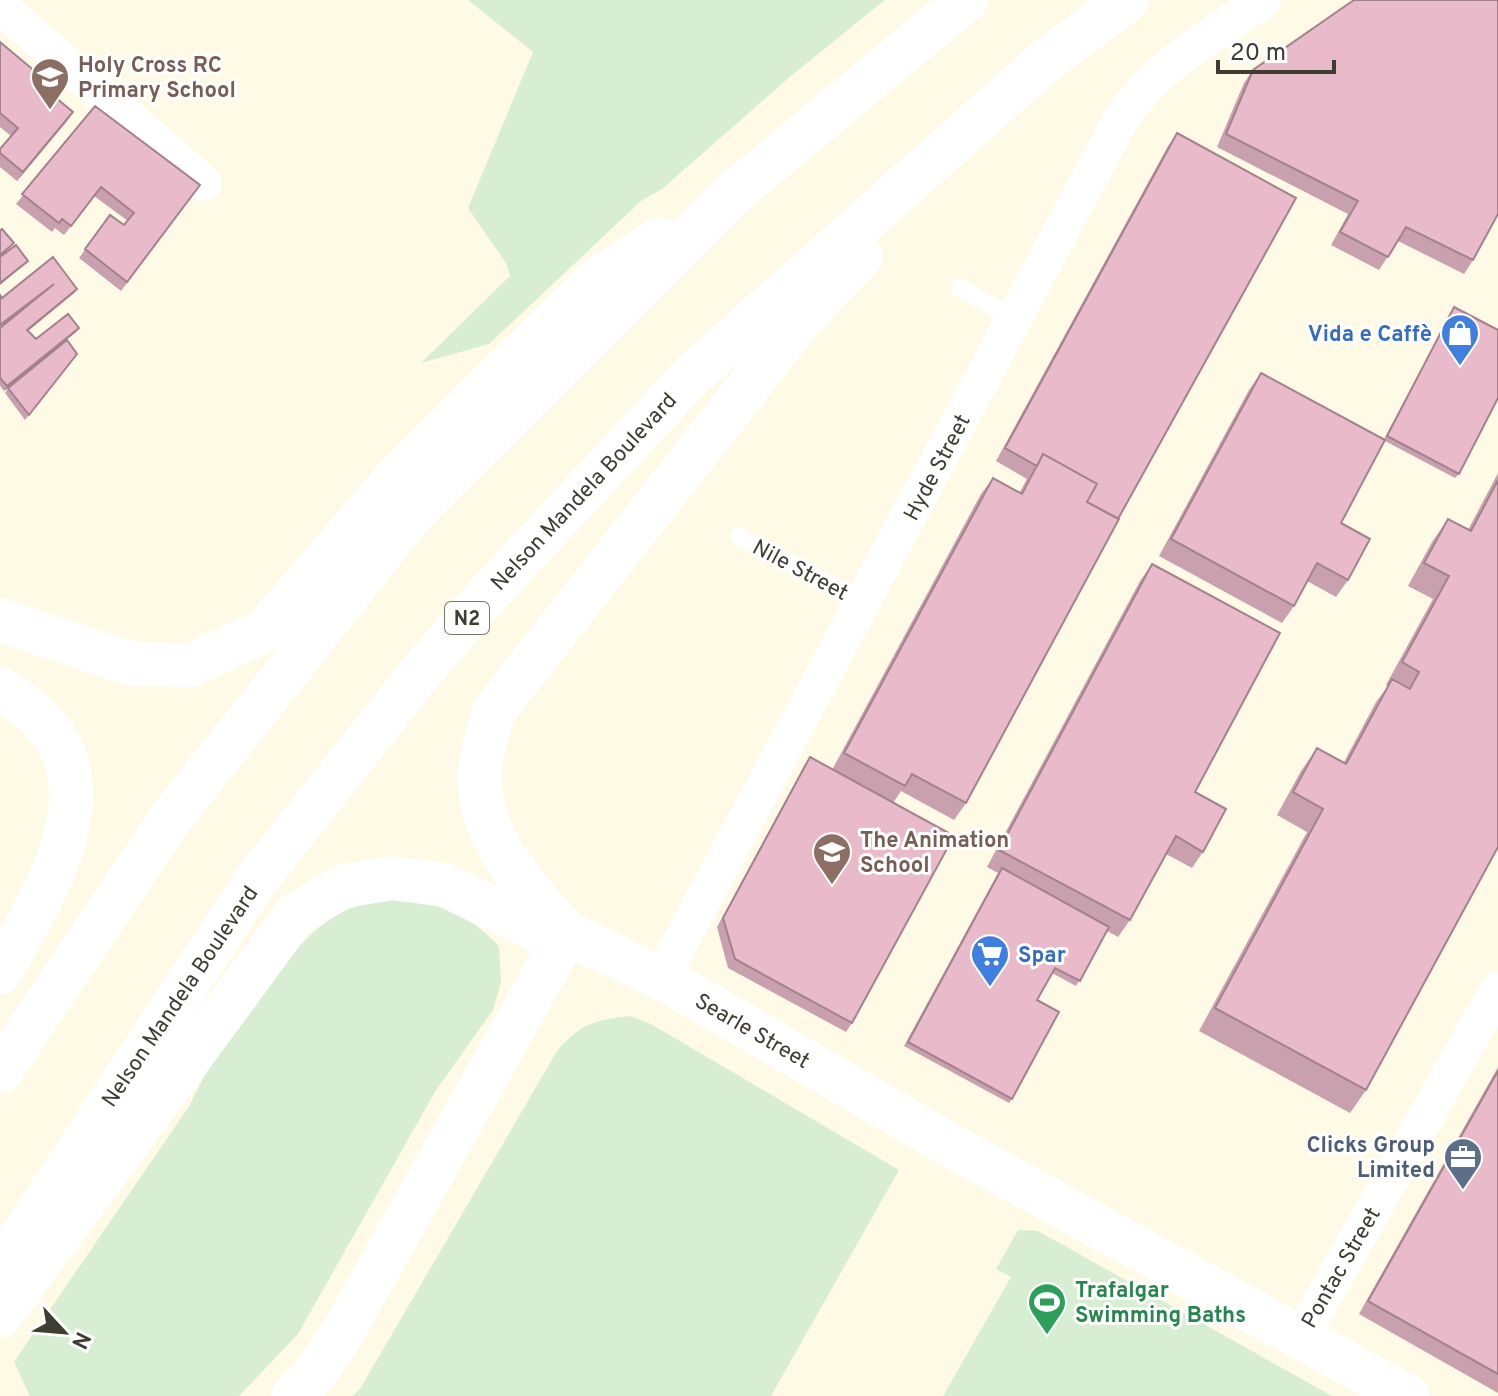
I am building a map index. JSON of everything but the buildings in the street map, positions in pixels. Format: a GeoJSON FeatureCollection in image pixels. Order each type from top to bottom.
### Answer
{"type":"FeatureCollection","features":[{"type":"Feature","properties":{"kind":"main road"},"geometry":{"type":"LineString","coordinates":[[0,1072],[173,815],[413,513],[736,191],[966,0]]}},
{"type":"Feature","properties":{"kind":"main road","name":"Nelson Mandela Boulevard"},"geometry":{"type":"LineString","coordinates":[[0,1269],[256,880],[468,617],[588,483],[692,375],[1044,62],[1127,0]]}},
{"type":"Feature","properties":{"kind":"main road"},"geometry":{"type":"LineString","coordinates":[[567,933],[531,895],[486,822],[480,769],[493,712],[799,322],[1044,62]]}},
{"type":"Feature","properties":{"kind":"main road"},"geometry":{"type":"LineString","coordinates":[[0,620],[132,664],[191,665],[264,631],[403,470],[596,280],[736,191]]}},
{"type":"Feature","properties":{"kind":"main road"},"geometry":{"type":"LineString","coordinates":[[0,689],[23,702],[48,726],[63,751],[72,783],[71,822],[61,860],[0,973]]}},
{"type":"Feature","properties":{"kind":"main road"},"geometry":{"type":"LineString","coordinates":[[0,1316],[295,915],[343,886],[392,878],[445,885],[535,929],[567,933]]}},
{"type":"Feature","properties":{"kind":"main road"},"geometry":{"type":"LineString","coordinates":[[293,1396],[317,1371],[343,1332],[567,933]]}},
{"type":"Feature","properties":{"kind":"main road","name":"Searle Street"},"geometry":{"type":"LineString","coordinates":[[567,933],[661,978],[950,1145],[1407,1396]]}},
{"type":"Feature","properties":{"kind":"street","name":"Hyde Street"},"geometry":{"type":"LineString","coordinates":[[661,978],[1138,92],[1263,0]]}},
{"type":"Feature","properties":{"kind":"street"},"geometry":{"type":"LineString","coordinates":[[0,6],[204,183]]}},
{"type":"Feature","properties":{"kind":"street","name":"Pontac Street"},"geometry":{"type":"LineString","coordinates":[[1301,1337],[1498,989]]}},
{"type":"Feature","properties":{"kind":"lane"},"geometry":{"type":"LineString","coordinates":[[960,288],[1015,319]]}},
{"type":"Feature","properties":{"kind":"lane","name":"Nile Street"},"geometry":{"type":"LineString","coordinates":[[738,536],[864,602]]}},
{"type":"Feature","properties":{"kind":"green space"},"geometry":{"type":"Polygon","coordinates":[[[468,0],[885,0],[792,75],[662,189],[641,201],[489,344],[421,363],[510,276],[506,263],[468,208],[533,52],[468,0]]]}},
{"type":"Feature","properties":{"kind":"green space"},"geometry":{"type":"Polygon","coordinates":[[[400,899],[431,905],[476,925],[499,946],[501,982],[493,1010],[436,1090],[298,1334],[239,1396],[30,1396],[14,1362],[190,1105],[216,1056],[257,997],[280,968],[325,923],[352,908],[400,899]]]}},
{"type":"Feature","properties":{"kind":"green space"},"geometry":{"type":"Polygon","coordinates":[[[630,1016],[651,1024],[899,1170],[771,1396],[352,1396],[360,1389],[557,1051],[589,1025],[630,1016]]]}},
{"type":"Feature","properties":{"kind":"green space"},"geometry":{"type":"Polygon","coordinates":[[[1018,1230],[1038,1231],[1332,1396],[943,1396],[1011,1277],[996,1269],[1018,1230]]]}},
{"type":"Feature","properties":{"kind":"place","name":"Holy Cross RC Primary School"},"geometry":{"type":"Point","coordinates":[50,111]}},
{"type":"Feature","properties":{"kind":"place","name":"Vida e Caffè"},"geometry":{"type":"Point","coordinates":[1460,367]}},
{"type":"Feature","properties":{"kind":"place","name":"The Animation School"},"geometry":{"type":"Point","coordinates":[832,886]}},
{"type":"Feature","properties":{"kind":"place","name":"Spar"},"geometry":{"type":"Point","coordinates":[990,988]}},
{"type":"Feature","properties":{"kind":"place","name":"Clicks Group Limited"},"geometry":{"type":"Point","coordinates":[1463,1191]}},
{"type":"Feature","properties":{"kind":"place","name":"Trafalgar Swimming Baths"},"geometry":{"type":"Point","coordinates":[1047,1336]}}]}
